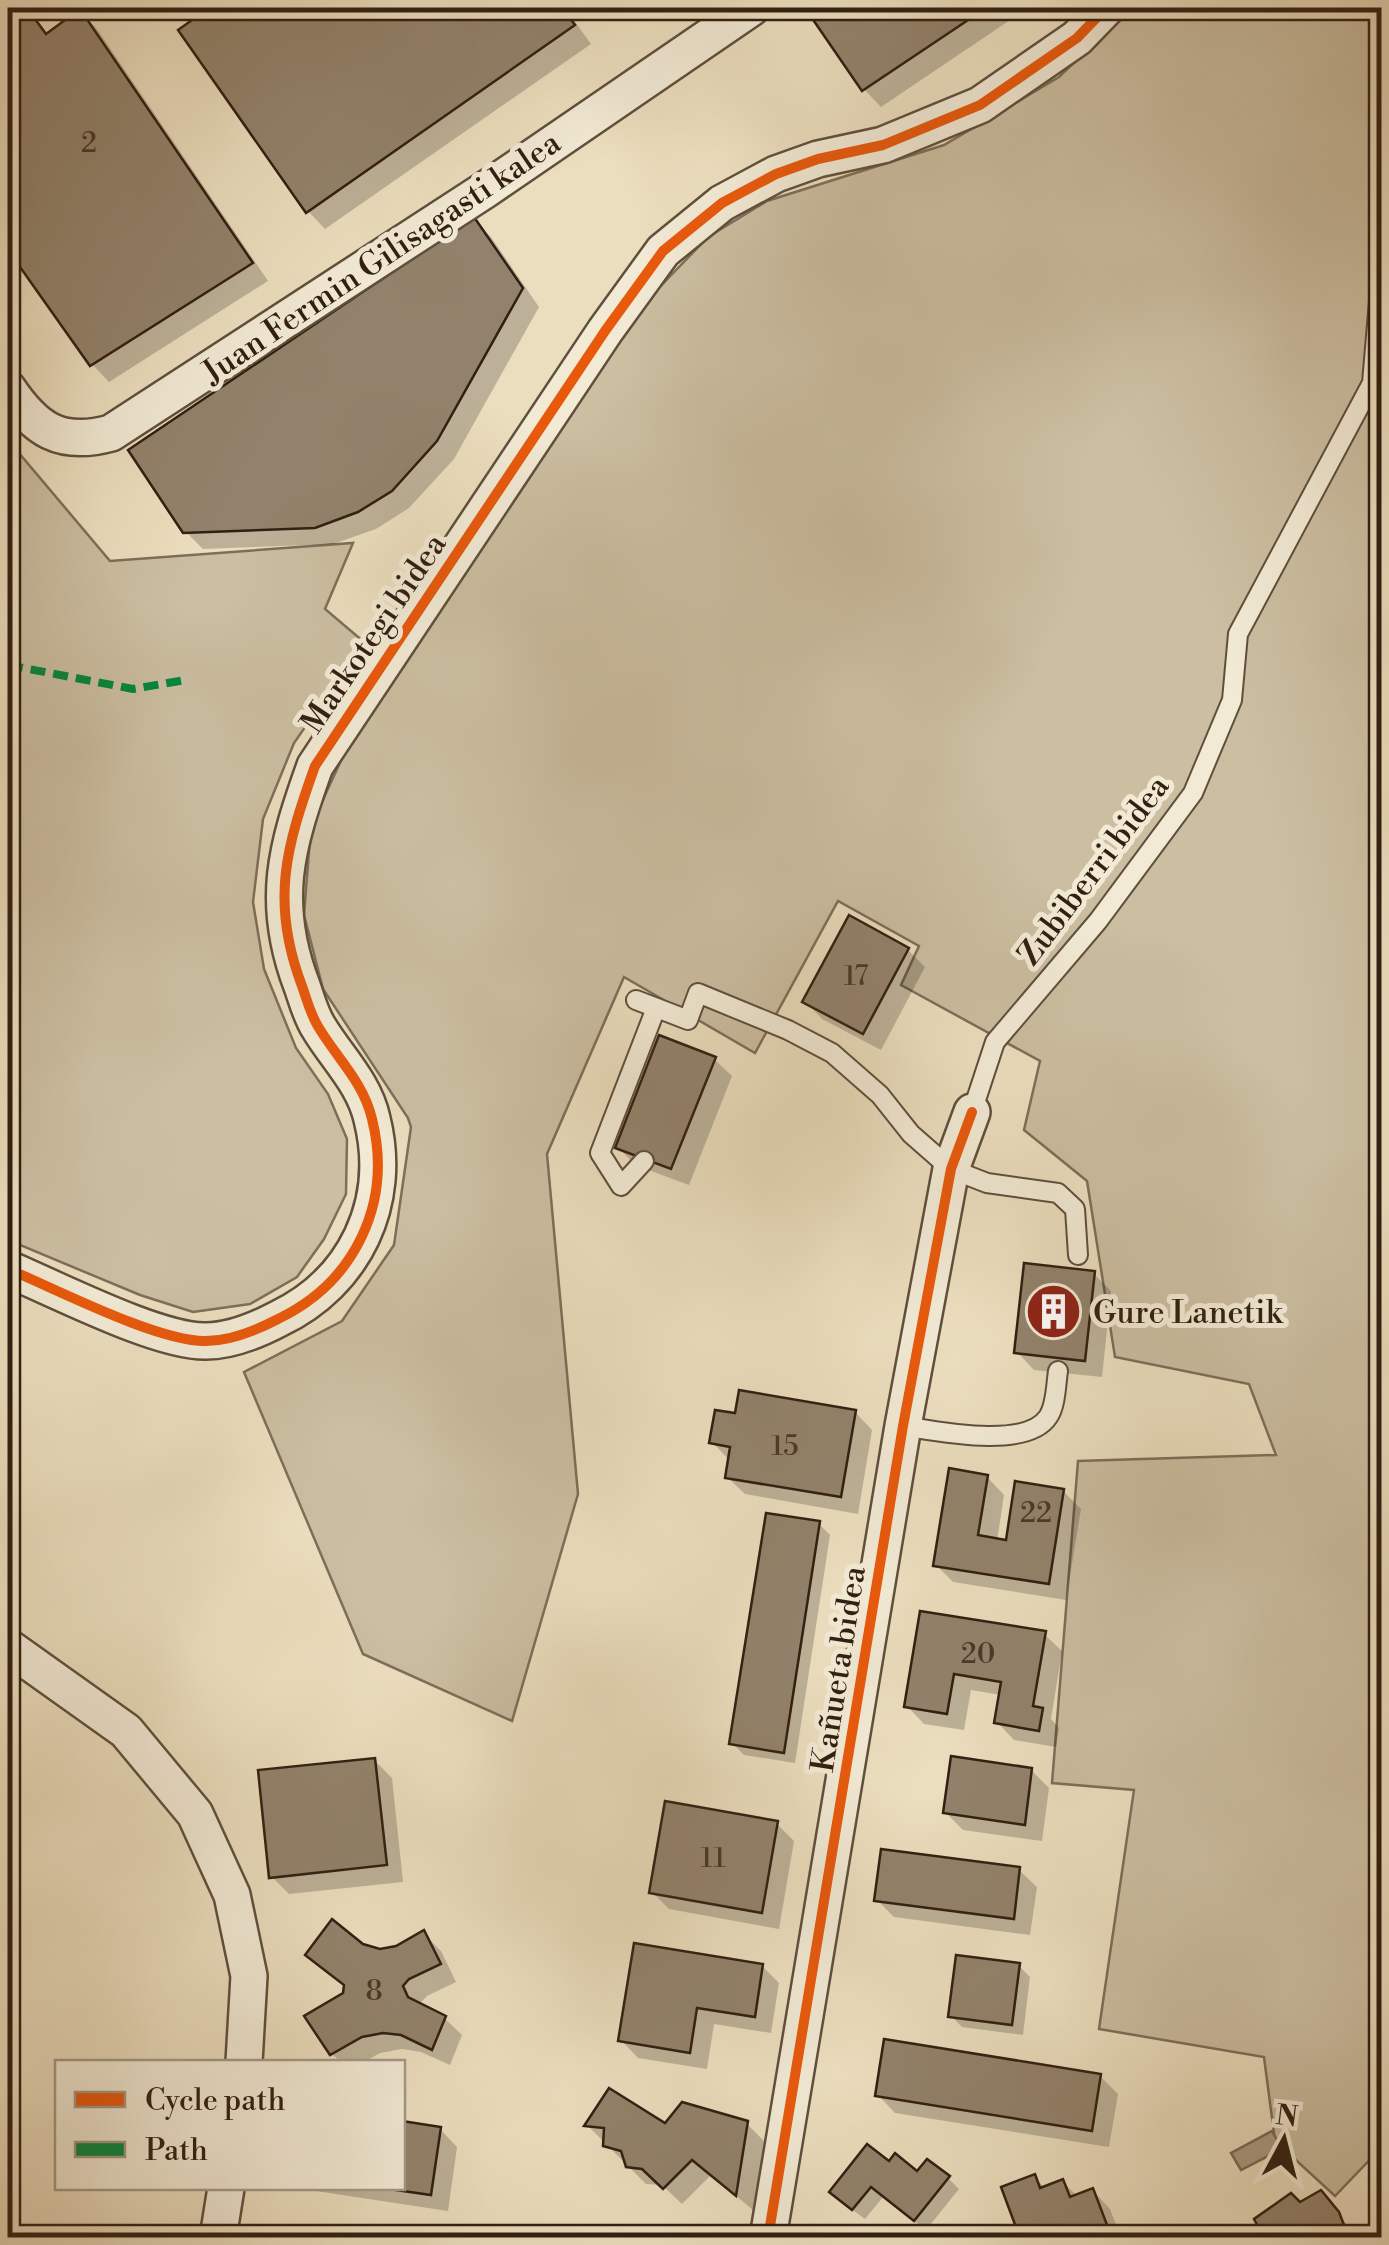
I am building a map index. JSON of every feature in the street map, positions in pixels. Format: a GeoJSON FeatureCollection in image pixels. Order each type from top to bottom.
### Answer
{"type":"FeatureCollection","features":[{"type":"Feature","properties":{"kind":"street","name":"Markotegi bidea"},"geometry":{"type":"LineString","coordinates":[[8,1269],[160,1332],[206,1341],[256,1330],[306,1306],[344,1270],[370,1220],[380,1169],[372,1116],[352,1072],[317,1026],[292,961],[282,901],[290,834],[315,766],[604,331],[663,251],[722,203],[776,174],[818,159],[883,145],[980,105],[1078,38],[1106,8]]}},
{"type":"Feature","properties":{"kind":"street","name":"Juan Fermin Gilisagasti kalea"},"geometry":{"type":"LineString","coordinates":[[8,389],[29,420],[58,436],[98,437],[111,433],[485,190],[729,14]]}},
{"type":"Feature","properties":{"kind":"street","name":"Kañueta bidea"},"geometry":{"type":"LineString","coordinates":[[768,2238],[904,1426],[951,1169],[972,1112]]}},
{"type":"Feature","properties":{"kind":"street"},"geometry":{"type":"LineString","coordinates":[[8,1648],[126,1731],[195,1814],[232,1895],[249,1976],[244,2060]]}},
{"type":"Feature","properties":{"kind":"street"},"geometry":{"type":"LineString","coordinates":[[218,2238],[226,2190]]}},
{"type":"Feature","properties":{"kind":"lane","name":"Zubiberri bidea"},"geometry":{"type":"LineString","coordinates":[[972,1112],[996,1042],[1098,921],[1192,793],[1232,700],[1238,634],[1372,384],[1382,266]]}},
{"type":"Feature","properties":{"kind":"lane"},"geometry":{"type":"LineString","coordinates":[[636,1000],[688,1020],[698,992],[788,1030],[832,1054],[880,1094],[911,1134],[951,1169],[987,1182],[1058,1194],[1075,1208],[1078,1255]]}},
{"type":"Feature","properties":{"kind":"lane"},"geometry":{"type":"LineString","coordinates":[[644,1161],[621,1186],[600,1153],[656,1008]]}},
{"type":"Feature","properties":{"kind":"lane"},"geometry":{"type":"LineString","coordinates":[[904,1426],[1012,1436],[1035,1428],[1049,1417],[1058,1371]]}},
{"type":"Feature","properties":{"kind":"shaded area"},"geometry":{"type":"Polygon","coordinates":[[[1131,8],[1381,8],[1381,2148],[1335,2196],[1275,2141],[1264,2057],[1099,2029],[1134,1790],[1052,1783],[1078,1461],[1276,1455],[1249,1384],[1115,1357],[1087,1181],[1024,1130],[1040,1061],[901,985],[919,946],[838,901],[755,1053],[624,977],[547,1154],[578,1494],[512,1721],[363,1654],[244,1372],[342,1321],[394,1245],[411,1127],[323,989],[304,915],[311,826],[343,756],[649,298],[708,237],[767,201],[944,145],[1059,77],[1131,8]]]}},
{"type":"Feature","properties":{"kind":"shaded area"},"geometry":{"type":"Polygon","coordinates":[[[8,440],[110,561],[353,543],[325,609],[364,642],[294,743],[263,819],[253,902],[264,969],[296,1048],[328,1094],[347,1139],[346,1194],[324,1239],[297,1277],[250,1304],[193,1312],[140,1295],[8,1240],[8,440]]]}},
{"type":"Feature","properties":{"kind":"shaded area"},"geometry":{"type":"Polygon","coordinates":[[[1272,2131],[1282,2149],[1241,2170],[1231,2153],[1272,2131]]]}},
{"type":"Feature","properties":{"kind":"building"},"geometry":{"type":"Polygon","coordinates":[[[9,8],[27,8],[46,34],[80,9],[253,263],[90,366],[8,250],[9,8]]]}},
{"type":"Feature","properties":{"kind":"building"},"geometry":{"type":"Polygon","coordinates":[[[209,8],[563,8],[575,25],[306,213],[178,30],[209,8]]]}},
{"type":"Feature","properties":{"kind":"building"},"geometry":{"type":"Polygon","coordinates":[[[805,8],[986,8],[862,91],[805,8]]]}},
{"type":"Feature","properties":{"kind":"building"},"geometry":{"type":"Polygon","coordinates":[[[474,217],[523,288],[437,441],[392,491],[358,512],[315,528],[183,533],[128,450],[474,217]]]}},
{"type":"Feature","properties":{"kind":"building"},"geometry":{"type":"Polygon","coordinates":[[[849,915],[909,948],[863,1034],[802,1002],[849,915]]]}},
{"type":"Feature","properties":{"kind":"building"},"geometry":{"type":"Polygon","coordinates":[[[659,1035],[716,1057],[671,1169],[615,1148],[659,1035]]]}},
{"type":"Feature","properties":{"kind":"building","name":"Gure Lanetik"},"geometry":{"type":"Polygon","coordinates":[[[1024,1263],[1095,1271],[1085,1361],[1014,1353],[1024,1263]]]}},
{"type":"Feature","properties":{"kind":"building"},"geometry":{"type":"Polygon","coordinates":[[[739,1390],[856,1410],[841,1497],[725,1478],[730,1447],[709,1443],[715,1410],[735,1413],[739,1390]]]}},
{"type":"Feature","properties":{"kind":"building"},"geometry":{"type":"Polygon","coordinates":[[[949,1468],[988,1475],[978,1535],[1006,1540],[1015,1481],[1064,1489],[1049,1584],[933,1566],[949,1468]]]}},
{"type":"Feature","properties":{"kind":"building"},"geometry":{"type":"Polygon","coordinates":[[[766,1513],[820,1521],[784,1753],[729,1744],[766,1513]]]}},
{"type":"Feature","properties":{"kind":"building"},"geometry":{"type":"Polygon","coordinates":[[[920,1611],[1046,1631],[1033,1706],[1043,1708],[1039,1731],[994,1723],[1001,1682],[954,1674],[947,1714],[904,1707],[920,1611]]]}},
{"type":"Feature","properties":{"kind":"building"},"geometry":{"type":"Polygon","coordinates":[[[951,1756],[1032,1768],[1025,1825],[943,1813],[951,1756]]]}},
{"type":"Feature","properties":{"kind":"building"},"geometry":{"type":"Polygon","coordinates":[[[375,1758],[387,1865],[269,1878],[258,1770],[375,1758]]]}},
{"type":"Feature","properties":{"kind":"building"},"geometry":{"type":"Polygon","coordinates":[[[665,1801],[778,1821],[762,1913],[649,1893],[665,1801]]]}},
{"type":"Feature","properties":{"kind":"building"},"geometry":{"type":"Polygon","coordinates":[[[881,1849],[1020,1867],[1014,1919],[874,1901],[881,1849]]]}},
{"type":"Feature","properties":{"kind":"building"},"geometry":{"type":"Polygon","coordinates":[[[332,1919],[363,1944],[380,1949],[396,1946],[424,1930],[441,1964],[409,1979],[403,1986],[408,1997],[446,2016],[432,2050],[401,2035],[383,2033],[362,2037],[330,2055],[304,2016],[343,1993],[344,1985],[305,1955],[332,1919]]]}},
{"type":"Feature","properties":{"kind":"building"},"geometry":{"type":"Polygon","coordinates":[[[634,1943],[763,1964],[755,2017],[697,2008],[690,2053],[618,2041],[634,1943]]]}},
{"type":"Feature","properties":{"kind":"building"},"geometry":{"type":"Polygon","coordinates":[[[956,1955],[1020,1963],[1012,2025],[948,2017],[956,1955]]]}},
{"type":"Feature","properties":{"kind":"building"},"geometry":{"type":"Polygon","coordinates":[[[884,2039],[1101,2074],[1092,2131],[875,2096],[884,2039]]]}},
{"type":"Feature","properties":{"kind":"building"},"geometry":{"type":"Polygon","coordinates":[[[609,2088],[665,2123],[682,2102],[748,2121],[736,2196],[692,2160],[663,2189],[642,2169],[626,2167],[621,2151],[603,2146],[604,2128],[584,2126],[609,2088]]]}},
{"type":"Feature","properties":{"kind":"building"},"geometry":{"type":"Polygon","coordinates":[[[405,2121],[441,2127],[431,2195],[396,2190],[405,2190],[405,2121]]]}},
{"type":"Feature","properties":{"kind":"building"},"geometry":{"type":"Polygon","coordinates":[[[867,2144],[889,2161],[895,2153],[917,2171],[927,2159],[950,2176],[914,2221],[871,2187],[852,2210],[829,2192],[867,2144]]]}},
{"type":"Feature","properties":{"kind":"building"},"geometry":{"type":"Polygon","coordinates":[[[1035,2174],[1040,2188],[1063,2179],[1070,2197],[1093,2188],[1112,2238],[1081,2238],[1078,2229],[1057,2238],[1020,2238],[1001,2187],[1035,2174]]]}},
{"type":"Feature","properties":{"kind":"building"},"geometry":{"type":"Polygon","coordinates":[[[1321,2190],[1339,2212],[1349,2238],[1283,2238],[1276,2229],[1264,2238],[1254,2219],[1291,2193],[1300,2202],[1321,2190]]]}},
{"type":"Feature","properties":{"kind":"marked path"},"geometry":{"type":"LineString","coordinates":[[8,665],[133,689],[185,680]]}},
{"type":"Feature","properties":{"kind":"cycle path"},"geometry":{"type":"LineString","coordinates":[[8,1269],[135,1324],[206,1341],[234,1337],[270,1323],[328,1284],[362,1237],[372,1209],[377,1150],[363,1094],[311,1013],[286,928],[284,901],[290,849],[315,766],[605,331],[663,251],[722,203],[776,174],[818,159],[883,145],[980,105],[1077,38],[1106,8]]}},
{"type":"Feature","properties":{"kind":"cycle path"},"geometry":{"type":"LineString","coordinates":[[768,2238],[903,1426],[951,1169],[972,1112]]}},
{"type":"Feature","properties":{"kind":"place","name":"Gure Lanetik"},"geometry":{"type":"Point","coordinates":[1054,1312]}}]}
